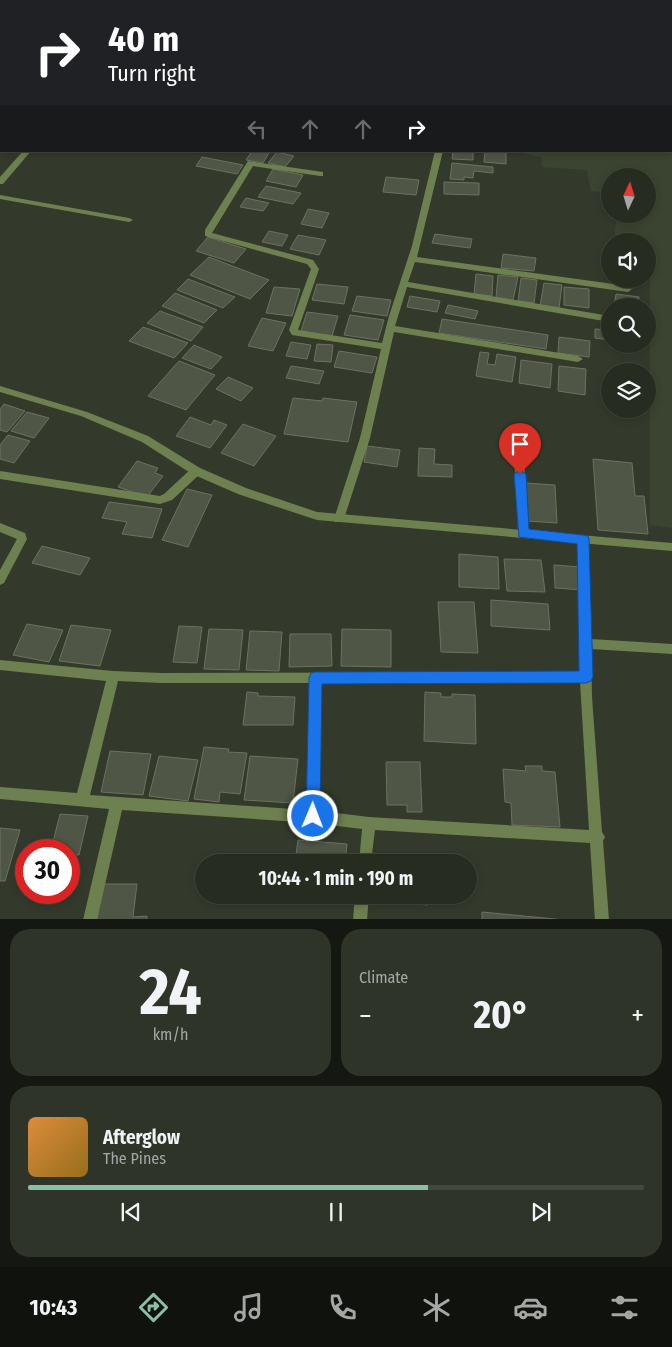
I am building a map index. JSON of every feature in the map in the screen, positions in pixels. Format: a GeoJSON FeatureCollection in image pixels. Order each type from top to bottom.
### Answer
{"type":"FeatureCollection","features":[{"type":"Feature","properties":{"kind":"street"},"geometry":{"type":"LineString","coordinates":[[0,182],[27,152]]}},
{"type":"Feature","properties":{"kind":"street"},"geometry":{"type":"LineString","coordinates":[[339,519],[365,438],[390,328],[411,259],[439,152]]}},
{"type":"Feature","properties":{"kind":"street"},"geometry":{"type":"LineString","coordinates":[[320,174],[251,163],[208,230],[208,234],[313,264],[315,269],[298,313],[293,330],[295,333],[386,348]]}},
{"type":"Feature","properties":{"kind":"street"},"geometry":{"type":"LineString","coordinates":[[0,197],[129,220]]}},
{"type":"Feature","properties":{"kind":"street"},"geometry":{"type":"LineString","coordinates":[[411,259],[628,289]]}},
{"type":"Feature","properties":{"kind":"street"},"geometry":{"type":"LineString","coordinates":[[403,284],[601,317]]}},
{"type":"Feature","properties":{"kind":"street"},"geometry":{"type":"LineString","coordinates":[[390,328],[578,359]]}},
{"type":"Feature","properties":{"kind":"street"},"geometry":{"type":"LineString","coordinates":[[0,389],[84,414],[145,438],[196,470],[242,491],[317,516],[672,547]]}},
{"type":"Feature","properties":{"kind":"street"},"geometry":{"type":"LineString","coordinates":[[519,454],[524,534]]}},
{"type":"Feature","properties":{"kind":"street"},"geometry":{"type":"LineString","coordinates":[[0,475],[160,500],[168,497],[196,470]]}},
{"type":"Feature","properties":{"kind":"street"},"geometry":{"type":"LineString","coordinates":[[0,527],[21,536],[22,539],[0,580]]}},
{"type":"Feature","properties":{"kind":"street"},"geometry":{"type":"LineString","coordinates":[[583,539],[586,677],[602,919]]}},
{"type":"Feature","properties":{"kind":"street"},"geometry":{"type":"LineString","coordinates":[[585,644],[672,649]]}},
{"type":"Feature","properties":{"kind":"street"},"geometry":{"type":"LineString","coordinates":[[0,665],[112,676],[161,678],[586,677]]}},
{"type":"Feature","properties":{"kind":"street"},"geometry":{"type":"LineString","coordinates":[[82,800],[112,676]]}},
{"type":"Feature","properties":{"kind":"street"},"geometry":{"type":"LineString","coordinates":[[313,816],[315,678]]}},
{"type":"Feature","properties":{"kind":"street"},"geometry":{"type":"LineString","coordinates":[[0,793],[116,804],[313,816],[368,823],[598,837]]}},
{"type":"Feature","properties":{"kind":"street"},"geometry":{"type":"LineString","coordinates":[[90,919],[116,804]]}},
{"type":"Feature","properties":{"kind":"street"},"geometry":{"type":"LineString","coordinates":[[366,854],[368,823]]}},
{"type":"Feature","properties":{"kind":"street"},"geometry":{"type":"LineString","coordinates":[[360,919],[361,904]]}},
{"type":"Feature","properties":{"kind":"shaded area"},"geometry":{"type":"Polygon","coordinates":[[[518,152],[672,152],[672,528],[650,525],[650,418],[656,418],[656,363],[650,363],[650,353],[656,353],[656,298],[650,298],[650,288],[656,288],[656,233],[615,233],[616,223],[656,223],[656,168],[601,168],[601,192],[591,191],[587,170],[542,167],[541,157],[518,152]]]}},
{"type":"Feature","properties":{"kind":"building"},"geometry":{"type":"Polygon","coordinates":[[[251,152],[269,152],[263,163],[246,160],[251,152]]]}},
{"type":"Feature","properties":{"kind":"building"},"geometry":{"type":"Polygon","coordinates":[[[277,152],[294,156],[285,167],[268,163],[277,152]]]}},
{"type":"Feature","properties":{"kind":"building"},"geometry":{"type":"Polygon","coordinates":[[[453,152],[473,152],[473,160],[452,159],[453,152]]]}},
{"type":"Feature","properties":{"kind":"building"},"geometry":{"type":"Polygon","coordinates":[[[485,152],[506,152],[506,164],[484,162],[485,152]]]}},
{"type":"Feature","properties":{"kind":"building"},"geometry":{"type":"Polygon","coordinates":[[[202,157],[243,165],[237,174],[196,166],[202,157]]]}},
{"type":"Feature","properties":{"kind":"building"},"geometry":{"type":"Polygon","coordinates":[[[452,163],[493,167],[493,173],[474,171],[473,178],[464,177],[464,180],[450,179],[452,163]]]}},
{"type":"Feature","properties":{"kind":"building"},"geometry":{"type":"Polygon","coordinates":[[[273,169],[303,175],[296,187],[266,181],[273,169]]]}},
{"type":"Feature","properties":{"kind":"building"},"geometry":{"type":"Polygon","coordinates":[[[386,177],[419,180],[416,195],[383,192],[386,177]]]}},
{"type":"Feature","properties":{"kind":"building"},"geometry":{"type":"Polygon","coordinates":[[[444,182],[479,183],[479,195],[444,194],[444,182]]]}},
{"type":"Feature","properties":{"kind":"building"},"geometry":{"type":"Polygon","coordinates":[[[266,186],[301,193],[293,204],[258,197],[266,186]]]}},
{"type":"Feature","properties":{"kind":"building"},"geometry":{"type":"Polygon","coordinates":[[[246,198],[269,203],[263,211],[240,207],[246,198]]]}},
{"type":"Feature","properties":{"kind":"building"},"geometry":{"type":"Polygon","coordinates":[[[308,209],[329,213],[322,228],[301,224],[308,209]]]}},
{"type":"Feature","properties":{"kind":"building"},"geometry":{"type":"Polygon","coordinates":[[[269,231],[288,235],[282,246],[262,242],[269,231]]]}},
{"type":"Feature","properties":{"kind":"building"},"geometry":{"type":"Polygon","coordinates":[[[435,234],[472,239],[470,248],[432,243],[435,234]]]}},
{"type":"Feature","properties":{"kind":"building"},"geometry":{"type":"Polygon","coordinates":[[[298,235],[326,240],[319,255],[290,249],[298,235]]]}},
{"type":"Feature","properties":{"kind":"building"},"geometry":{"type":"Polygon","coordinates":[[[208,237],[246,249],[234,263],[196,251],[208,237]]]}},
{"type":"Feature","properties":{"kind":"building"},"geometry":{"type":"Polygon","coordinates":[[[503,254],[536,258],[534,271],[501,268],[503,254]]]}},
{"type":"Feature","properties":{"kind":"building"},"geometry":{"type":"Polygon","coordinates":[[[209,257],[269,280],[250,299],[190,275],[209,257]]]}},
{"type":"Feature","properties":{"kind":"building"},"geometry":{"type":"Polygon","coordinates":[[[476,274],[493,276],[492,296],[474,294],[476,274]]]}},
{"type":"Feature","properties":{"kind":"building"},"geometry":{"type":"Polygon","coordinates":[[[498,275],[518,277],[513,300],[496,298],[498,275]]]}},
{"type":"Feature","properties":{"kind":"building"},"geometry":{"type":"Polygon","coordinates":[[[521,278],[537,280],[534,303],[518,301],[521,278]]]}},
{"type":"Feature","properties":{"kind":"building"},"geometry":{"type":"Polygon","coordinates":[[[188,279],[235,297],[223,308],[177,290],[188,279]]]}},
{"type":"Feature","properties":{"kind":"building"},"geometry":{"type":"Polygon","coordinates":[[[544,283],[562,285],[559,308],[540,306],[544,283]]]}},
{"type":"Feature","properties":{"kind":"building"},"geometry":{"type":"Polygon","coordinates":[[[317,284],[348,287],[344,304],[312,300],[317,284]]]}},
{"type":"Feature","properties":{"kind":"building"},"geometry":{"type":"Polygon","coordinates":[[[274,287],[300,289],[292,316],[266,313],[274,287]]]}},
{"type":"Feature","properties":{"kind":"building"},"geometry":{"type":"Polygon","coordinates":[[[564,287],[589,289],[589,308],[564,305],[564,287]]]}},
{"type":"Feature","properties":{"kind":"building"},"geometry":{"type":"Polygon","coordinates":[[[175,293],[217,310],[204,323],[162,306],[175,293]]]}},
{"type":"Feature","properties":{"kind":"building"},"geometry":{"type":"Polygon","coordinates":[[[616,294],[639,297],[639,298],[615,298],[616,294]]]}},
{"type":"Feature","properties":{"kind":"building"},"geometry":{"type":"Polygon","coordinates":[[[357,296],[391,300],[387,316],[352,311],[357,296]]]}},
{"type":"Feature","properties":{"kind":"building"},"geometry":{"type":"Polygon","coordinates":[[[410,296],[440,301],[437,312],[407,307],[410,296]]]}},
{"type":"Feature","properties":{"kind":"building"},"geometry":{"type":"Polygon","coordinates":[[[448,305],[478,311],[475,319],[445,313],[448,305]]]}},
{"type":"Feature","properties":{"kind":"building"},"geometry":{"type":"Polygon","coordinates":[[[160,311],[203,327],[191,341],[147,323],[160,311]]]}},
{"type":"Feature","properties":{"kind":"building"},"geometry":{"type":"Polygon","coordinates":[[[307,312],[338,316],[332,336],[301,331],[307,312]]]}},
{"type":"Feature","properties":{"kind":"building"},"geometry":{"type":"Polygon","coordinates":[[[350,315],[384,320],[378,340],[344,335],[350,315]]]}},
{"type":"Feature","properties":{"kind":"building"},"geometry":{"type":"Polygon","coordinates":[[[262,318],[286,323],[273,351],[248,346],[262,318]]]}},
{"type":"Feature","properties":{"kind":"building"},"geometry":{"type":"Polygon","coordinates":[[[442,319],[548,335],[546,349],[439,333],[442,319]]]}},
{"type":"Feature","properties":{"kind":"building"},"geometry":{"type":"Polygon","coordinates":[[[143,327],[188,343],[174,358],[129,341],[143,327]]]}},
{"type":"Feature","properties":{"kind":"building"},"geometry":{"type":"Polygon","coordinates":[[[595,329],[601,329],[601,339],[595,338],[595,329]]]}},
{"type":"Feature","properties":{"kind":"building"},"geometry":{"type":"Polygon","coordinates":[[[559,337],[590,341],[589,357],[558,353],[559,337]]]}},
{"type":"Feature","properties":{"kind":"building"},"geometry":{"type":"Polygon","coordinates":[[[291,342],[311,345],[307,359],[286,356],[291,342]]]}},
{"type":"Feature","properties":{"kind":"building"},"geometry":{"type":"Polygon","coordinates":[[[317,344],[333,345],[331,362],[314,361],[317,344]]]}},
{"type":"Feature","properties":{"kind":"building"},"geometry":{"type":"Polygon","coordinates":[[[194,345],[222,357],[211,369],[182,358],[194,345]]]}},
{"type":"Feature","properties":{"kind":"building"},"geometry":{"type":"Polygon","coordinates":[[[339,351],[377,357],[372,373],[334,367],[339,351]]]}},
{"type":"Feature","properties":{"kind":"building"},"geometry":{"type":"Polygon","coordinates":[[[480,352],[489,353],[487,364],[495,365],[497,354],[516,357],[512,382],[476,376],[480,352]]]}},
{"type":"Feature","properties":{"kind":"building"},"geometry":{"type":"Polygon","coordinates":[[[521,360],[552,364],[550,388],[519,383],[521,360]]]}},
{"type":"Feature","properties":{"kind":"building"},"geometry":{"type":"Polygon","coordinates":[[[179,361],[215,375],[186,410],[148,396],[179,361]]]}},
{"type":"Feature","properties":{"kind":"building"},"geometry":{"type":"Polygon","coordinates":[[[291,366],[324,371],[319,384],[286,378],[291,366]]]}},
{"type":"Feature","properties":{"kind":"building"},"geometry":{"type":"Polygon","coordinates":[[[559,366],[586,369],[585,395],[558,391],[559,366]]]}},
{"type":"Feature","properties":{"kind":"building"},"geometry":{"type":"Polygon","coordinates":[[[228,377],[253,388],[241,401],[216,389],[228,377]]]}},
{"type":"Feature","properties":{"kind":"building"},"geometry":{"type":"Polygon","coordinates":[[[293,398],[322,401],[323,398],[357,402],[348,442],[284,434],[293,398]]]}},
{"type":"Feature","properties":{"kind":"building"},"geometry":{"type":"Polygon","coordinates":[[[4,404],[25,411],[7,432],[0,430],[0,409],[4,404]]]}},
{"type":"Feature","properties":{"kind":"building"},"geometry":{"type":"Polygon","coordinates":[[[27,412],[49,418],[34,438],[11,431],[27,412]]]}},
{"type":"Feature","properties":{"kind":"building"},"geometry":{"type":"Polygon","coordinates":[[[190,417],[211,425],[214,420],[227,425],[210,448],[176,436],[190,417]]]}},
{"type":"Feature","properties":{"kind":"building"},"geometry":{"type":"Polygon","coordinates":[[[243,424],[276,436],[254,466],[221,453],[243,424]]]}},
{"type":"Feature","properties":{"kind":"building"},"geometry":{"type":"Polygon","coordinates":[[[8,435],[30,441],[14,463],[0,459],[0,445],[8,435]]]}},
{"type":"Feature","properties":{"kind":"building"},"geometry":{"type":"Polygon","coordinates":[[[367,446],[400,450],[397,467],[364,462],[367,446]]]}},
{"type":"Feature","properties":{"kind":"building"},"geometry":{"type":"Polygon","coordinates":[[[419,448],[435,449],[434,464],[452,465],[452,477],[418,476],[419,448]]]}},
{"type":"Feature","properties":{"kind":"building"},"geometry":{"type":"Polygon","coordinates":[[[593,459],[632,463],[635,496],[644,496],[648,534],[598,530],[593,459]]]}},
{"type":"Feature","properties":{"kind":"building"},"geometry":{"type":"Polygon","coordinates":[[[137,461],[158,468],[155,473],[163,476],[147,497],[118,487],[137,461]]]}},
{"type":"Feature","properties":{"kind":"building"},"geometry":{"type":"Polygon","coordinates":[[[525,483],[555,485],[557,523],[526,521],[525,483]]]}},
{"type":"Feature","properties":{"kind":"building"},"geometry":{"type":"Polygon","coordinates":[[[187,489],[212,495],[188,547],[162,540],[187,489]]]}},
{"type":"Feature","properties":{"kind":"building"},"geometry":{"type":"Polygon","coordinates":[[[109,502],[162,509],[152,538],[122,534],[127,522],[102,518],[109,502]]]}},
{"type":"Feature","properties":{"kind":"building"},"geometry":{"type":"Polygon","coordinates":[[[42,546],[90,558],[80,575],[32,563],[42,546]]]}},
{"type":"Feature","properties":{"kind":"building"},"geometry":{"type":"Polygon","coordinates":[[[459,554],[498,557],[499,589],[459,587],[459,554]]]}},
{"type":"Feature","properties":{"kind":"building"},"geometry":{"type":"Polygon","coordinates":[[[504,559],[541,560],[545,592],[507,591],[504,559]]]}},
{"type":"Feature","properties":{"kind":"building"},"geometry":{"type":"Polygon","coordinates":[[[554,565],[581,567],[583,590],[555,588],[554,565]]]}},
{"type":"Feature","properties":{"kind":"building"},"geometry":{"type":"Polygon","coordinates":[[[491,600],[548,604],[550,630],[491,626],[491,600]]]}},
{"type":"Feature","properties":{"kind":"building"},"geometry":{"type":"Polygon","coordinates":[[[438,602],[474,602],[478,653],[441,652],[438,602]]]}},
{"type":"Feature","properties":{"kind":"building"},"geometry":{"type":"Polygon","coordinates":[[[27,624],[63,630],[49,662],[13,655],[27,624]]]}},
{"type":"Feature","properties":{"kind":"building"},"geometry":{"type":"Polygon","coordinates":[[[71,625],[111,630],[100,666],[59,661],[71,625]]]}},
{"type":"Feature","properties":{"kind":"building"},"geometry":{"type":"Polygon","coordinates":[[[179,626],[202,627],[197,663],[173,662],[179,626]]]}},
{"type":"Feature","properties":{"kind":"building"},"geometry":{"type":"Polygon","coordinates":[[[209,629],[243,630],[239,670],[204,669],[209,629]]]}},
{"type":"Feature","properties":{"kind":"building"},"geometry":{"type":"Polygon","coordinates":[[[342,629],[391,630],[391,667],[341,666],[342,629]]]}},
{"type":"Feature","properties":{"kind":"building"},"geometry":{"type":"Polygon","coordinates":[[[250,631],[282,632],[279,671],[246,670],[250,631]]]}},
{"type":"Feature","properties":{"kind":"building"},"geometry":{"type":"Polygon","coordinates":[[[290,634],[331,634],[332,666],[289,667],[290,634]]]}},
{"type":"Feature","properties":{"kind":"building"},"geometry":{"type":"Polygon","coordinates":[[[247,692],[258,693],[258,696],[295,697],[293,725],[243,725],[247,692]]]}},
{"type":"Feature","properties":{"kind":"building"},"geometry":{"type":"Polygon","coordinates":[[[425,692],[441,693],[441,697],[452,697],[452,694],[475,695],[476,744],[424,741],[425,692]]]}},
{"type":"Feature","properties":{"kind":"building"},"geometry":{"type":"Polygon","coordinates":[[[204,747],[229,749],[228,752],[247,753],[240,794],[220,792],[219,802],[194,799],[204,747]]]}},
{"type":"Feature","properties":{"kind":"building"},"geometry":{"type":"Polygon","coordinates":[[[110,751],[151,754],[143,795],[101,792],[110,751]]]}},
{"type":"Feature","properties":{"kind":"building"},"geometry":{"type":"Polygon","coordinates":[[[159,756],[198,760],[188,801],[149,796],[159,756]]]}},
{"type":"Feature","properties":{"kind":"building"},"geometry":{"type":"Polygon","coordinates":[[[250,756],[298,759],[293,803],[244,800],[250,756]]]}},
{"type":"Feature","properties":{"kind":"building"},"geometry":{"type":"Polygon","coordinates":[[[386,762],[420,762],[422,812],[407,812],[407,805],[387,805],[386,762]]]}},
{"type":"Feature","properties":{"kind":"building"},"geometry":{"type":"Polygon","coordinates":[[[525,766],[542,766],[542,771],[555,772],[560,827],[512,825],[511,803],[505,802],[503,769],[526,771],[525,766]]]}},
{"type":"Feature","properties":{"kind":"building"},"geometry":{"type":"Polygon","coordinates":[[[60,814],[88,816],[80,851],[80,839],[54,839],[60,814]]]}},
{"type":"Feature","properties":{"kind":"building"},"geometry":{"type":"Polygon","coordinates":[[[0,828],[20,830],[17,839],[15,839],[15,847],[5,881],[0,881],[0,828]]]}},
{"type":"Feature","properties":{"kind":"building"},"geometry":{"type":"Polygon","coordinates":[[[298,840],[347,844],[346,854],[296,854],[298,840]]]}},
{"type":"Feature","properties":{"kind":"building"},"geometry":{"type":"Polygon","coordinates":[[[102,884],[137,884],[133,917],[147,916],[147,919],[97,919],[102,884]]]}},
{"type":"Feature","properties":{"kind":"building"},"geometry":{"type":"Polygon","coordinates":[[[482,912],[555,919],[482,919],[482,912]]]}},
{"type":"Feature","properties":{"kind":"route"},"geometry":{"type":"LineString","coordinates":[[313,816],[315,678],[586,677],[583,539],[524,534],[520,474]]}}]}
